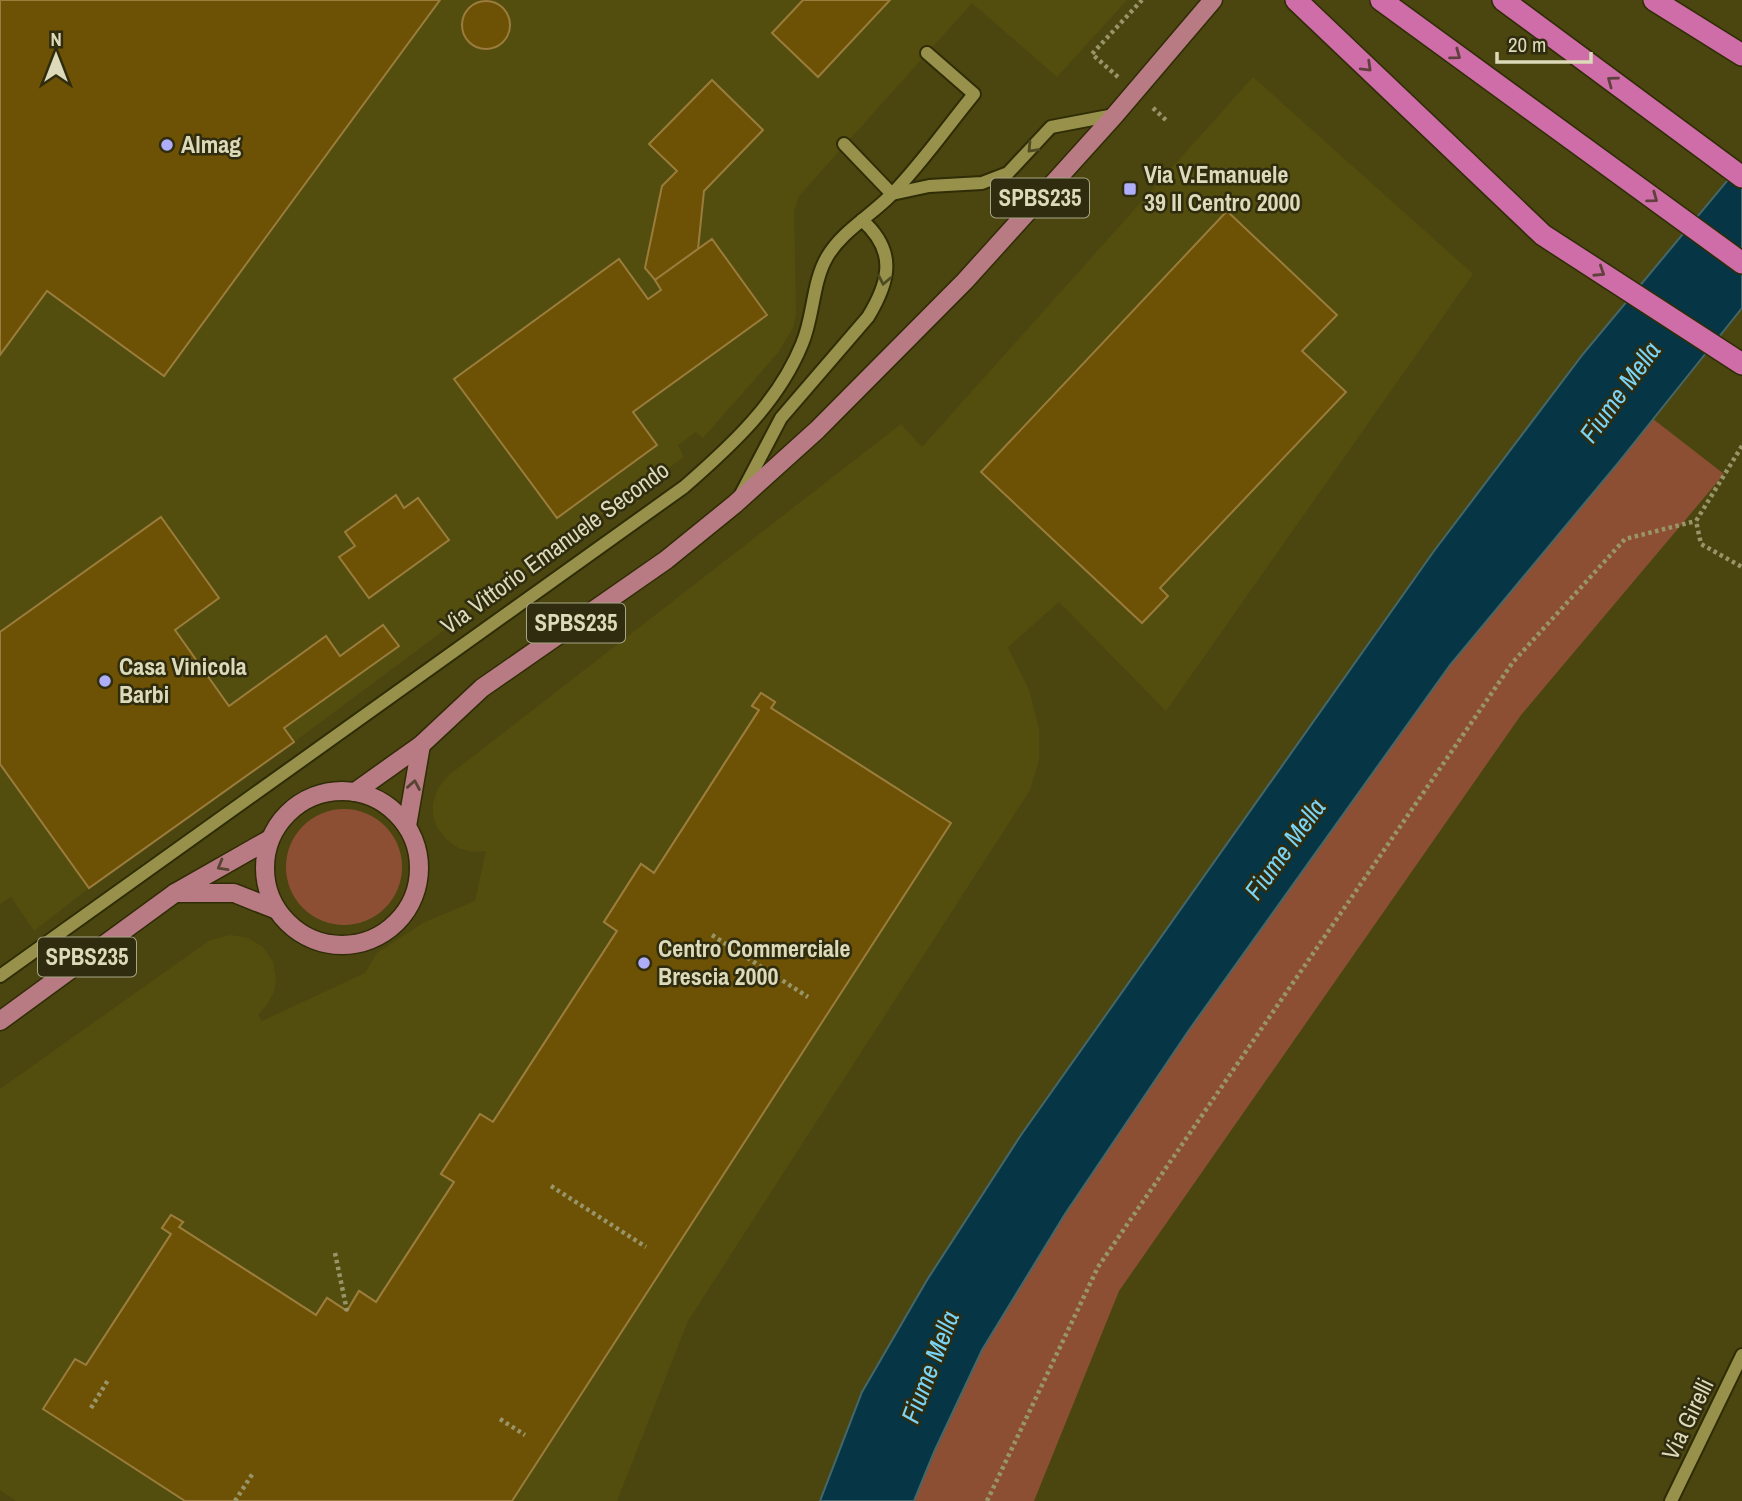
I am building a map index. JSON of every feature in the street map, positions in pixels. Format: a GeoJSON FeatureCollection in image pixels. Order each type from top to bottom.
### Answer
{"type":"FeatureCollection","features":[{"type":"Feature","properties":{"kind":"highway"},"geometry":{"type":"LineString","coordinates":[[1296,0],[1543,235],[1742,364]]}},
{"type":"Feature","properties":{"kind":"highway"},"geometry":{"type":"LineString","coordinates":[[1381,0],[1742,263]]}},
{"type":"Feature","properties":{"kind":"highway"},"geometry":{"type":"LineString","coordinates":[[1503,0],[1742,177]]}},
{"type":"Feature","properties":{"kind":"highway"},"geometry":{"type":"LineString","coordinates":[[1654,0],[1742,55]]}},
{"type":"Feature","properties":{"kind":"main road","name":"SPBS235"},"geometry":{"type":"LineString","coordinates":[[355,792],[421,745],[482,688],[666,560],[735,504],[817,430],[965,281],[1115,115],[1213,0]]}},
{"type":"Feature","properties":{"kind":"main road","name":"SPBS235"},"geometry":{"type":"LineString","coordinates":[[407,826],[421,745]]}},
{"type":"Feature","properties":{"kind":"main road","name":"SPBS235"},"geometry":{"type":"LineString","coordinates":[[329,791],[355,792],[380,801],[407,826],[418,853],[415,892],[403,915],[385,932],[363,942],[338,945],[314,940],[293,928],[276,910],[267,887],[264,863],[270,839],[284,816],[304,800],[329,791]]}},
{"type":"Feature","properties":{"kind":"main road","name":"SPBS235"},"geometry":{"type":"LineString","coordinates":[[0,1021],[175,894],[270,839]]}},
{"type":"Feature","properties":{"kind":"main road","name":"SPBS235"},"geometry":{"type":"LineString","coordinates":[[175,894],[234,894],[276,910]]}},
{"type":"Feature","properties":{"kind":"street","name":"Via Vittorio Emanuele Secondo"},"geometry":{"type":"LineString","coordinates":[[0,976],[684,487],[732,445],[763,410],[802,345],[811,318],[817,281],[828,256],[862,220],[892,194],[974,94],[927,53]]}},
{"type":"Feature","properties":{"kind":"street"},"geometry":{"type":"LineString","coordinates":[[844,144],[892,194],[929,186],[982,183],[1008,173],[1051,127],[1115,115]]}},
{"type":"Feature","properties":{"kind":"street"},"geometry":{"type":"LineString","coordinates":[[735,504],[781,418],[868,317],[880,298],[887,275],[886,254],[877,234],[862,220]]}},
{"type":"Feature","properties":{"kind":"street","name":"Via Girelli"},"geometry":{"type":"LineString","coordinates":[[1671,1501],[1742,1355]]}},
{"type":"Feature","properties":{"kind":"path"},"geometry":{"type":"LineString","coordinates":[[1742,446],[1696,521],[1701,544],[1742,567]]}},
{"type":"Feature","properties":{"kind":"path"},"geometry":{"type":"LineString","coordinates":[[987,1501],[1098,1268],[1513,662],[1625,539],[1696,521]]}},
{"type":"Feature","properties":{"kind":"path"},"geometry":{"type":"LineString","coordinates":[[712,935],[808,997]]}},
{"type":"Feature","properties":{"kind":"path"},"geometry":{"type":"LineString","coordinates":[[551,1186],[646,1247]]}},
{"type":"Feature","properties":{"kind":"path"},"geometry":{"type":"LineString","coordinates":[[335,1253],[347,1311]]}},
{"type":"Feature","properties":{"kind":"path"},"geometry":{"type":"LineString","coordinates":[[91,1408],[108,1380]]}},
{"type":"Feature","properties":{"kind":"path"},"geometry":{"type":"LineString","coordinates":[[500,1419],[525,1435]]}},
{"type":"Feature","properties":{"kind":"path"},"geometry":{"type":"LineString","coordinates":[[235,1501],[253,1473]]}},
{"type":"Feature","properties":{"kind":"shaded area"},"geometry":{"type":"Polygon","coordinates":[[[0,0],[1127,0],[1057,77],[972,3],[799,196],[794,211],[796,313],[793,328],[777,354],[703,438],[696,432],[678,445],[684,457],[552,550],[34,931],[11,897],[0,904],[0,0]]]}},
{"type":"Feature","properties":{"kind":"shaded area","name":"Centro Commerciale Brescia 2000"},"geometry":{"type":"Polygon","coordinates":[[[1253,77],[1473,274],[1166,711],[1059,602],[1008,647],[1029,690],[1039,729],[1039,760],[1030,790],[688,1321],[617,1501],[16,1501],[0,1490],[0,1089],[210,940],[231,935],[248,938],[263,947],[273,962],[276,979],[274,992],[258,1015],[262,1021],[365,973],[377,953],[423,923],[475,901],[486,851],[473,852],[458,848],[446,839],[437,827],[433,815],[433,803],[438,788],[449,775],[901,424],[922,447],[1253,77]]]}},
{"type":"Feature","properties":{"kind":"shaded area"},"geometry":{"type":"Polygon","coordinates":[[[1653,419],[1724,474],[1521,715],[1119,1291],[1034,1501],[914,1501],[982,1350],[1065,1214],[1189,1030],[1450,665],[1653,419]]]}},
{"type":"Feature","properties":{"kind":"shaded area"},"geometry":{"type":"Polygon","coordinates":[[[344,809],[366,814],[385,826],[397,845],[402,867],[397,889],[385,908],[366,920],[344,925],[322,920],[303,908],[291,889],[286,867],[291,845],[303,826],[322,814],[344,809]]]}},
{"type":"Feature","properties":{"kind":"water","name":"Fiume Mella"},"geometry":{"type":"Polygon","coordinates":[[[1742,163],[1742,308],[1618,463],[1450,665],[1189,1030],[1065,1214],[982,1350],[914,1501],[820,1501],[862,1392],[927,1280],[1021,1135],[1434,551],[1583,354],[1742,163]]]}},
{"type":"Feature","properties":{"kind":"building","name":"Almag"},"geometry":{"type":"Polygon","coordinates":[[[0,0],[440,0],[164,376],[47,291],[0,355],[0,0]]]}},
{"type":"Feature","properties":{"kind":"building"},"geometry":{"type":"Polygon","coordinates":[[[803,0],[890,0],[818,77],[772,33],[803,0]]]}},
{"type":"Feature","properties":{"kind":"building"},"geometry":{"type":"Polygon","coordinates":[[[486,1],[503,8],[510,25],[503,42],[486,49],[469,42],[462,25],[469,8],[486,1]]]}},
{"type":"Feature","properties":{"kind":"building"},"geometry":{"type":"Polygon","coordinates":[[[712,80],[763,130],[704,191],[698,249],[655,280],[645,268],[662,186],[677,171],[649,144],[712,80]]]}},
{"type":"Feature","properties":{"kind":"building"},"geometry":{"type":"Polygon","coordinates":[[[1227,211],[1337,315],[1302,351],[1346,392],[1160,588],[1168,596],[1142,623],[981,472],[1227,211]]]}},
{"type":"Feature","properties":{"kind":"building"},"geometry":{"type":"Polygon","coordinates":[[[712,239],[767,315],[633,412],[657,445],[557,518],[454,379],[619,259],[648,299],[661,290],[655,280],[712,239]]]}},
{"type":"Feature","properties":{"kind":"building"},"geometry":{"type":"Polygon","coordinates":[[[396,495],[404,508],[418,498],[449,540],[369,598],[339,557],[355,546],[345,532],[396,495]]]}},
{"type":"Feature","properties":{"kind":"building","name":"Casa Vinicola Barbi"},"geometry":{"type":"Polygon","coordinates":[[[161,517],[219,598],[175,630],[229,706],[326,636],[340,656],[383,625],[399,646],[284,728],[294,742],[89,888],[0,764],[0,632],[161,517]]]}},
{"type":"Feature","properties":{"kind":"building"},"geometry":{"type":"Polygon","coordinates":[[[761,693],[775,702],[771,708],[904,793],[795,963],[724,917],[687,975],[757,1020],[634,1212],[563,1167],[524,1227],[595,1272],[447,1501],[297,1501],[86,1365],[171,1234],[162,1228],[171,1215],[183,1222],[179,1227],[316,1315],[327,1298],[347,1311],[359,1291],[376,1302],[454,1182],[441,1174],[480,1114],[493,1122],[617,931],[604,922],[641,864],[654,873],[759,710],[752,706],[761,693]]]}},
{"type":"Feature","properties":{"kind":"building"},"geometry":{"type":"Polygon","coordinates":[[[761,693],[775,702],[771,708],[951,823],[512,1501],[185,1501],[43,1409],[75,1359],[86,1365],[171,1234],[162,1228],[171,1215],[183,1222],[179,1227],[316,1315],[327,1298],[347,1311],[359,1291],[376,1302],[454,1182],[441,1174],[480,1114],[493,1122],[617,931],[604,922],[641,864],[654,873],[759,710],[752,706],[761,693]]]}},
{"type":"Feature","properties":{"kind":"place","name":"Almag"},"geometry":{"type":"Point","coordinates":[167,145]}},
{"type":"Feature","properties":{"kind":"place","name":"Via V.Emanuele 39 II Centro 2000"},"geometry":{"type":"Point","coordinates":[1130,189]}},
{"type":"Feature","properties":{"kind":"place","name":"Casa Vinicola Barbi"},"geometry":{"type":"Point","coordinates":[105,681]}},
{"type":"Feature","properties":{"kind":"place","name":"Centro Commerciale Brescia 2000"},"geometry":{"type":"Point","coordinates":[644,963]}}]}
